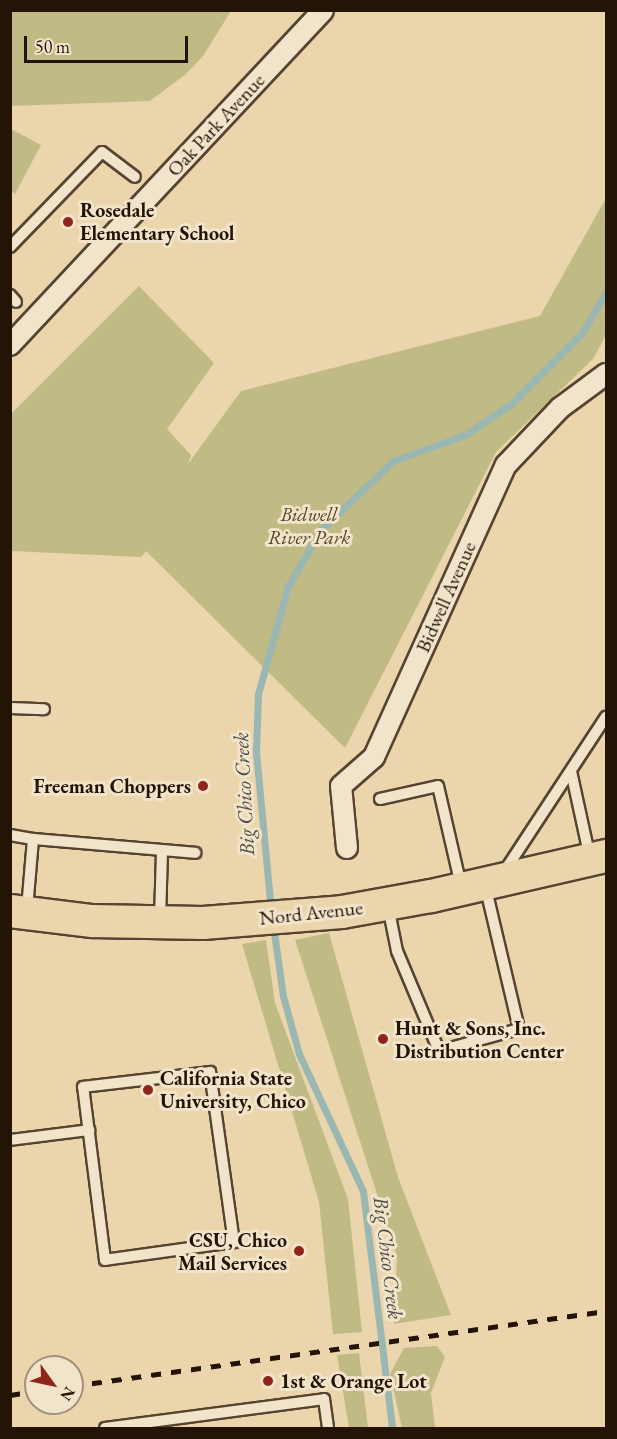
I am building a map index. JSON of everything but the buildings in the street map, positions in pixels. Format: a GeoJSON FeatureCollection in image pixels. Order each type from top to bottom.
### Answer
{"type":"FeatureCollection","features":[{"type":"Feature","properties":{"kind":"main road","name":"Nord Avenue"},"geometry":{"type":"LineString","coordinates":[[19,912],[92,921],[203,923],[296,916],[387,904],[598,858]]}},
{"type":"Feature","properties":{"kind":"street","name":"Oak Park Avenue"},"geometry":{"type":"LineString","coordinates":[[10,345],[323,10]]}},
{"type":"Feature","properties":{"kind":"street","name":"Bidwell Avenue"},"geometry":{"type":"LineString","coordinates":[[347,848],[341,786],[374,758],[506,465],[560,408],[605,379]]}},
{"type":"Feature","properties":{"kind":"lane"},"geometry":{"type":"LineString","coordinates":[[10,247],[102,152],[135,177]]}},
{"type":"Feature","properties":{"kind":"lane"},"geometry":{"type":"LineString","coordinates":[[10,708],[44,709]]}},
{"type":"Feature","properties":{"kind":"lane"},"geometry":{"type":"LineString","coordinates":[[481,885],[571,771],[606,717]]}},
{"type":"Feature","properties":{"kind":"lane"},"geometry":{"type":"LineString","coordinates":[[571,771],[598,858]]}},
{"type":"Feature","properties":{"kind":"lane"},"geometry":{"type":"LineString","coordinates":[[380,799],[438,786],[481,885],[519,1029],[440,1051],[397,951],[387,904]]}},
{"type":"Feature","properties":{"kind":"lane"},"geometry":{"type":"LineString","coordinates":[[10,835],[195,853]]}},
{"type":"Feature","properties":{"kind":"lane"},"geometry":{"type":"LineString","coordinates":[[19,912],[33,839]]}},
{"type":"Feature","properties":{"kind":"lane"},"geometry":{"type":"LineString","coordinates":[[159,922],[162,850]]}},
{"type":"Feature","properties":{"kind":"lane"},"geometry":{"type":"LineString","coordinates":[[210,1072],[234,1242],[105,1260],[89,1130],[83,1087],[210,1072]]}},
{"type":"Feature","properties":{"kind":"lane"},"geometry":{"type":"LineString","coordinates":[[10,1140],[89,1130]]}},
{"type":"Feature","properties":{"kind":"lane"},"geometry":{"type":"LineString","coordinates":[[105,1428],[145,1425],[324,1399],[328,1428]]}},
{"type":"Feature","properties":{"kind":"green space"},"geometry":{"type":"Polygon","coordinates":[[[10,11],[231,11],[203,56],[186,74],[150,101],[11,106],[10,11]]]}},
{"type":"Feature","properties":{"kind":"green space"},"geometry":{"type":"Polygon","coordinates":[[[11,129],[41,145],[15,194],[11,191],[11,129]]]}},
{"type":"Feature","properties":{"kind":"green space","name":"Bidwell River Park"},"geometry":{"type":"Polygon","coordinates":[[[606,198],[606,335],[593,359],[496,452],[345,748],[146,551],[141,557],[11,551],[11,414],[139,286],[214,363],[167,429],[191,455],[188,464],[241,391],[540,316],[606,198]]]}},
{"type":"Feature","properties":{"kind":"green space"},"geometry":{"type":"Polygon","coordinates":[[[329,933],[398,1177],[451,1315],[394,1324],[397,1256],[295,940],[329,933]]]}},
{"type":"Feature","properties":{"kind":"green space"},"geometry":{"type":"Polygon","coordinates":[[[266,940],[275,1003],[348,1199],[362,1332],[333,1334],[319,1202],[242,944],[266,940]]]}},
{"type":"Feature","properties":{"kind":"green space"},"geometry":{"type":"Polygon","coordinates":[[[437,1346],[445,1357],[431,1393],[435,1428],[402,1428],[390,1374],[404,1348],[437,1346]]]}},
{"type":"Feature","properties":{"kind":"green space"},"geometry":{"type":"Polygon","coordinates":[[[359,1353],[368,1428],[349,1428],[337,1355],[359,1353]]]}},
{"type":"Feature","properties":{"kind":"waterway","name":"Big Chico Creek"},"geometry":{"type":"LineString","coordinates":[[271,911],[256,751],[258,694],[288,586],[321,530],[393,461],[465,435],[511,404],[582,333],[606,292]]}},
{"type":"Feature","properties":{"kind":"waterway","name":"Big Chico Creek"},"geometry":{"type":"LineString","coordinates":[[273,925],[283,996],[299,1054],[363,1191],[392,1428]]}},
{"type":"Feature","properties":{"kind":"railway"},"geometry":{"type":"LineString","coordinates":[[84,1384],[606,1311]]}},
{"type":"Feature","properties":{"kind":"railway"},"geometry":{"type":"LineString","coordinates":[[10,1395],[24,1393]]}},
{"type":"Feature","properties":{"kind":"place","name":"Rosedale Elementary School"},"geometry":{"type":"Point","coordinates":[68,222]}},
{"type":"Feature","properties":{"kind":"place","name":"Freeman Choppers"},"geometry":{"type":"Point","coordinates":[203,786]}},
{"type":"Feature","properties":{"kind":"place","name":"Hunt & Sons, Inc. Distribution Center"},"geometry":{"type":"Point","coordinates":[383,1039]}},
{"type":"Feature","properties":{"kind":"place","name":"California State University, Chico"},"geometry":{"type":"Point","coordinates":[148,1090]}},
{"type":"Feature","properties":{"kind":"place","name":"CSU, Chico Mail Services"},"geometry":{"type":"Point","coordinates":[299,1251]}},
{"type":"Feature","properties":{"kind":"place","name":"1st & Orange Lot"},"geometry":{"type":"Point","coordinates":[268,1381]}}]}
